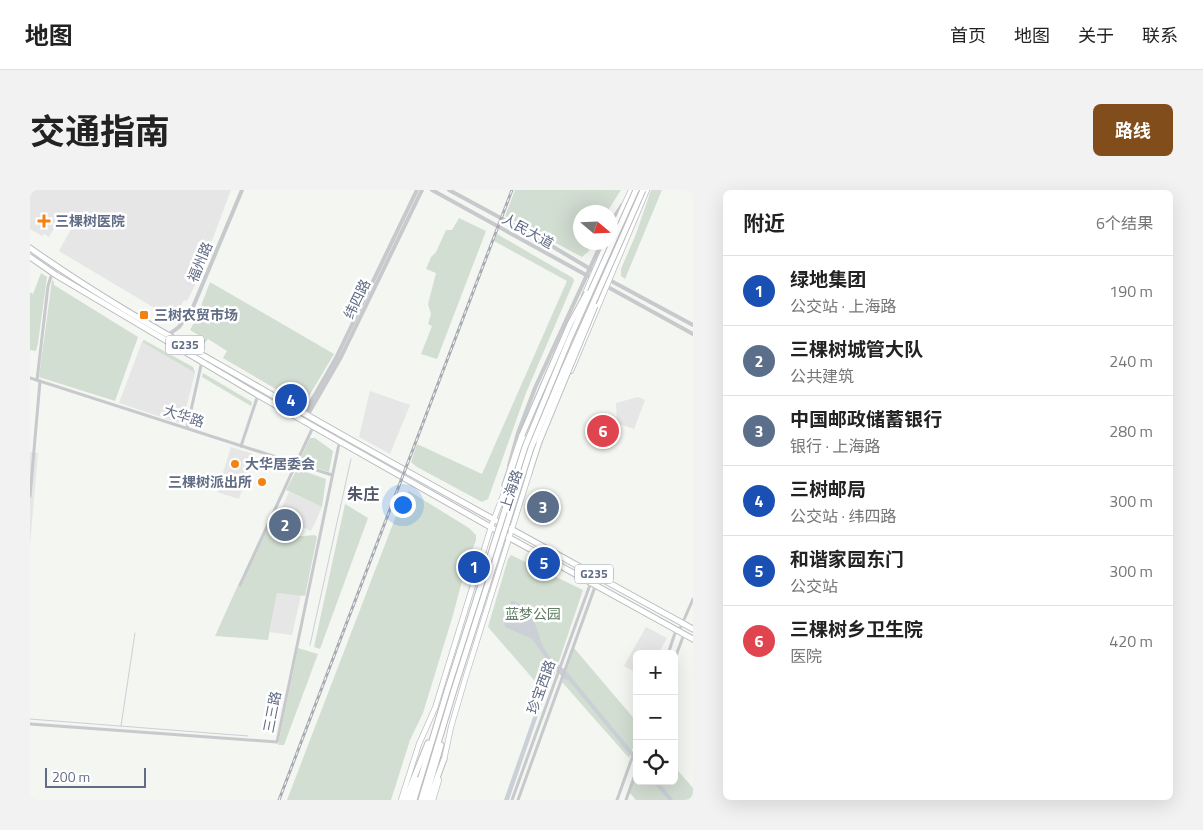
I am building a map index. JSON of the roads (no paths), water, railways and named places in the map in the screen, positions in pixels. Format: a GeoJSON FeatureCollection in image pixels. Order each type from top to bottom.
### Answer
{"type":"FeatureCollection","features":[{"type":"Feature","properties":{"kind":"highway","name":"上海路"},"geometry":{"type":"LineString","coordinates":[[421,800],[447,715],[451,689],[525,447],[560,362],[636,190]]}},
{"type":"Feature","properties":{"kind":"highway","name":"上海路"},"geometry":{"type":"LineString","coordinates":[[618,249],[645,190]]}},
{"type":"Feature","properties":{"kind":"highway"},"geometry":{"type":"LineString","coordinates":[[505,485],[522,435],[570,324],[621,226]]}},
{"type":"Feature","properties":{"kind":"highway","name":"G235"},"geometry":{"type":"LineString","coordinates":[[30,248],[60,269],[168,335],[258,395],[508,537],[693,639]]}},
{"type":"Feature","properties":{"kind":"highway","name":"上海路"},"geometry":{"type":"LineString","coordinates":[[414,800],[440,715],[451,689],[531,448],[581,328],[618,250]]}},
{"type":"Feature","properties":{"kind":"highway"},"geometry":{"type":"LineString","coordinates":[[529,472],[539,442],[618,250]]}},
{"type":"Feature","properties":{"kind":"highway","name":"G235"},"geometry":{"type":"LineString","coordinates":[[30,257],[53,273],[202,358],[495,516],[511,528],[693,629]]}},
{"type":"Feature","properties":{"kind":"highway"},"geometry":{"type":"LineString","coordinates":[[409,800],[435,724],[440,715]]}},
{"type":"Feature","properties":{"kind":"highway"},"geometry":{"type":"LineString","coordinates":[[429,800],[447,715]]}},
{"type":"Feature","properties":{"kind":"highway"},"geometry":{"type":"LineString","coordinates":[[403,800],[426,750]]}},
{"type":"Feature","properties":{"kind":"highway"},"geometry":{"type":"LineString","coordinates":[[429,800],[444,759]]}},
{"type":"Feature","properties":{"kind":"main road","name":"上海路"},"geometry":{"type":"LineString","coordinates":[[444,759],[460,693],[529,472],[645,190]]}},
{"type":"Feature","properties":{"kind":"main road"},"geometry":{"type":"LineString","coordinates":[[618,218],[630,192]]}},
{"type":"Feature","properties":{"kind":"main road","name":"上海路"},"geometry":{"type":"LineString","coordinates":[[403,800],[418,744],[435,708],[495,516],[589,277],[603,250]]}},
{"type":"Feature","properties":{"kind":"street","name":"福州路"},"geometry":{"type":"LineString","coordinates":[[168,335],[184,322],[193,308],[242,190]]}},
{"type":"Feature","properties":{"kind":"street","name":"纬四路"},"geometry":{"type":"LineString","coordinates":[[306,415],[336,358],[417,190]]}},
{"type":"Feature","properties":{"kind":"street","name":"纬四路"},"geometry":{"type":"LineString","coordinates":[[306,415],[341,357],[422,190]]}},
{"type":"Feature","properties":{"kind":"street","name":"人民大道"},"geometry":{"type":"LineString","coordinates":[[432,190],[693,334]]}},
{"type":"Feature","properties":{"kind":"street","name":"人民大道"},"geometry":{"type":"LineString","coordinates":[[450,190],[693,325]]}},
{"type":"Feature","properties":{"kind":"street"},"geometry":{"type":"LineString","coordinates":[[618,211],[630,192]]}},
{"type":"Feature","properties":{"kind":"street","name":"上海路"},"geometry":{"type":"LineString","coordinates":[[592,270],[599,250]]}},
{"type":"Feature","properties":{"kind":"street"},"geometry":{"type":"LineString","coordinates":[[30,496],[38,380],[48,286],[53,273]]}},
{"type":"Feature","properties":{"kind":"street","name":"上海路"},"geometry":{"type":"LineString","coordinates":[[495,516],[505,485],[512,452],[536,388],[589,277]]}},
{"type":"Feature","properties":{"kind":"street"},"geometry":{"type":"LineString","coordinates":[[187,428],[202,358]]}},
{"type":"Feature","properties":{"kind":"street","name":"大华路"},"geometry":{"type":"LineString","coordinates":[[30,378],[332,475]]}},
{"type":"Feature","properties":{"kind":"street"},"geometry":{"type":"LineString","coordinates":[[242,446],[258,395]]}},
{"type":"Feature","properties":{"kind":"street"},"geometry":{"type":"LineString","coordinates":[[240,585],[313,426]]}},
{"type":"Feature","properties":{"kind":"street","name":"三三路"},"geometry":{"type":"LineString","coordinates":[[30,724],[277,742],[339,444]]}},
{"type":"Feature","properties":{"kind":"street","name":"珍宝西路"},"geometry":{"type":"LineString","coordinates":[[518,800],[593,583]]}},
{"type":"Feature","properties":{"kind":"street"},"geometry":{"type":"LineString","coordinates":[[676,650],[682,623],[693,599]]}},
{"type":"Feature","properties":{"kind":"street"},"geometry":{"type":"LineString","coordinates":[[670,650],[680,632]]}},
{"type":"Feature","properties":{"kind":"street","name":"珍宝西路"},"geometry":{"type":"LineString","coordinates":[[512,800],[556,678],[563,666]]}},
{"type":"Feature","properties":{"kind":"street"},"geometry":{"type":"LineString","coordinates":[[617,800],[633,754]]}},
{"type":"Feature","properties":{"kind":"street"},"geometry":{"type":"LineString","coordinates":[[626,800],[633,780]]}},
{"type":"Feature","properties":{"kind":"waterway"},"geometry":{"type":"LineString","coordinates":[[310,645],[351,459]]}},
{"type":"Feature","properties":{"kind":"waterway"},"geometry":{"type":"LineString","coordinates":[[121,726],[135,633]]}},
{"type":"Feature","properties":{"kind":"waterway"},"geometry":{"type":"LineString","coordinates":[[571,680],[633,755]]}},
{"type":"Feature","properties":{"kind":"waterway"},"geometry":{"type":"LineString","coordinates":[[30,719],[248,736]]}},
{"type":"Feature","properties":{"kind":"waterway"},"geometry":{"type":"LineString","coordinates":[[658,785],[671,800]]}},
{"type":"Feature","properties":{"kind":"railway"},"geometry":{"type":"LineString","coordinates":[[279,800],[512,190]]}},
{"type":"Feature","properties":{"kind":"place","name":"三棵树医院"},"geometry":{"type":"Point","coordinates":[44,221]}},
{"type":"Feature","properties":{"kind":"place","name":"三树农贸市场"},"geometry":{"type":"Point","coordinates":[144,315]}},
{"type":"Feature","properties":{"kind":"place","name":"三树邮局"},"geometry":{"type":"Point","coordinates":[291,400]}},
{"type":"Feature","properties":{"kind":"place","name":"三棵树乡卫生院"},"geometry":{"type":"Point","coordinates":[603,431]}},
{"type":"Feature","properties":{"kind":"place","name":"大华居委会"},"geometry":{"type":"Point","coordinates":[235,464]}},
{"type":"Feature","properties":{"kind":"place","name":"三棵树派出所"},"geometry":{"type":"Point","coordinates":[262,482]}},
{"type":"Feature","properties":{"kind":"place","name":"中国邮政储蓄银行"},"geometry":{"type":"Point","coordinates":[543,507]}},
{"type":"Feature","properties":{"kind":"place","name":"三棵树城管大队"},"geometry":{"type":"Point","coordinates":[285,525]}},
{"type":"Feature","properties":{"kind":"place","name":"和谐家园东门"},"geometry":{"type":"Point","coordinates":[544,563]}},
{"type":"Feature","properties":{"kind":"place","name":"绿地集团"},"geometry":{"type":"Point","coordinates":[474,567]}},
{"type":"Feature","properties":{"kind":"district","name":"朱庄"},"geometry":{"type":"Point","coordinates":[363,494]}},
{"type":"Feature","properties":{"kind":"park label","name":"蓝梦公园"},"geometry":{"type":"Point","coordinates":[533,614]}}]}
